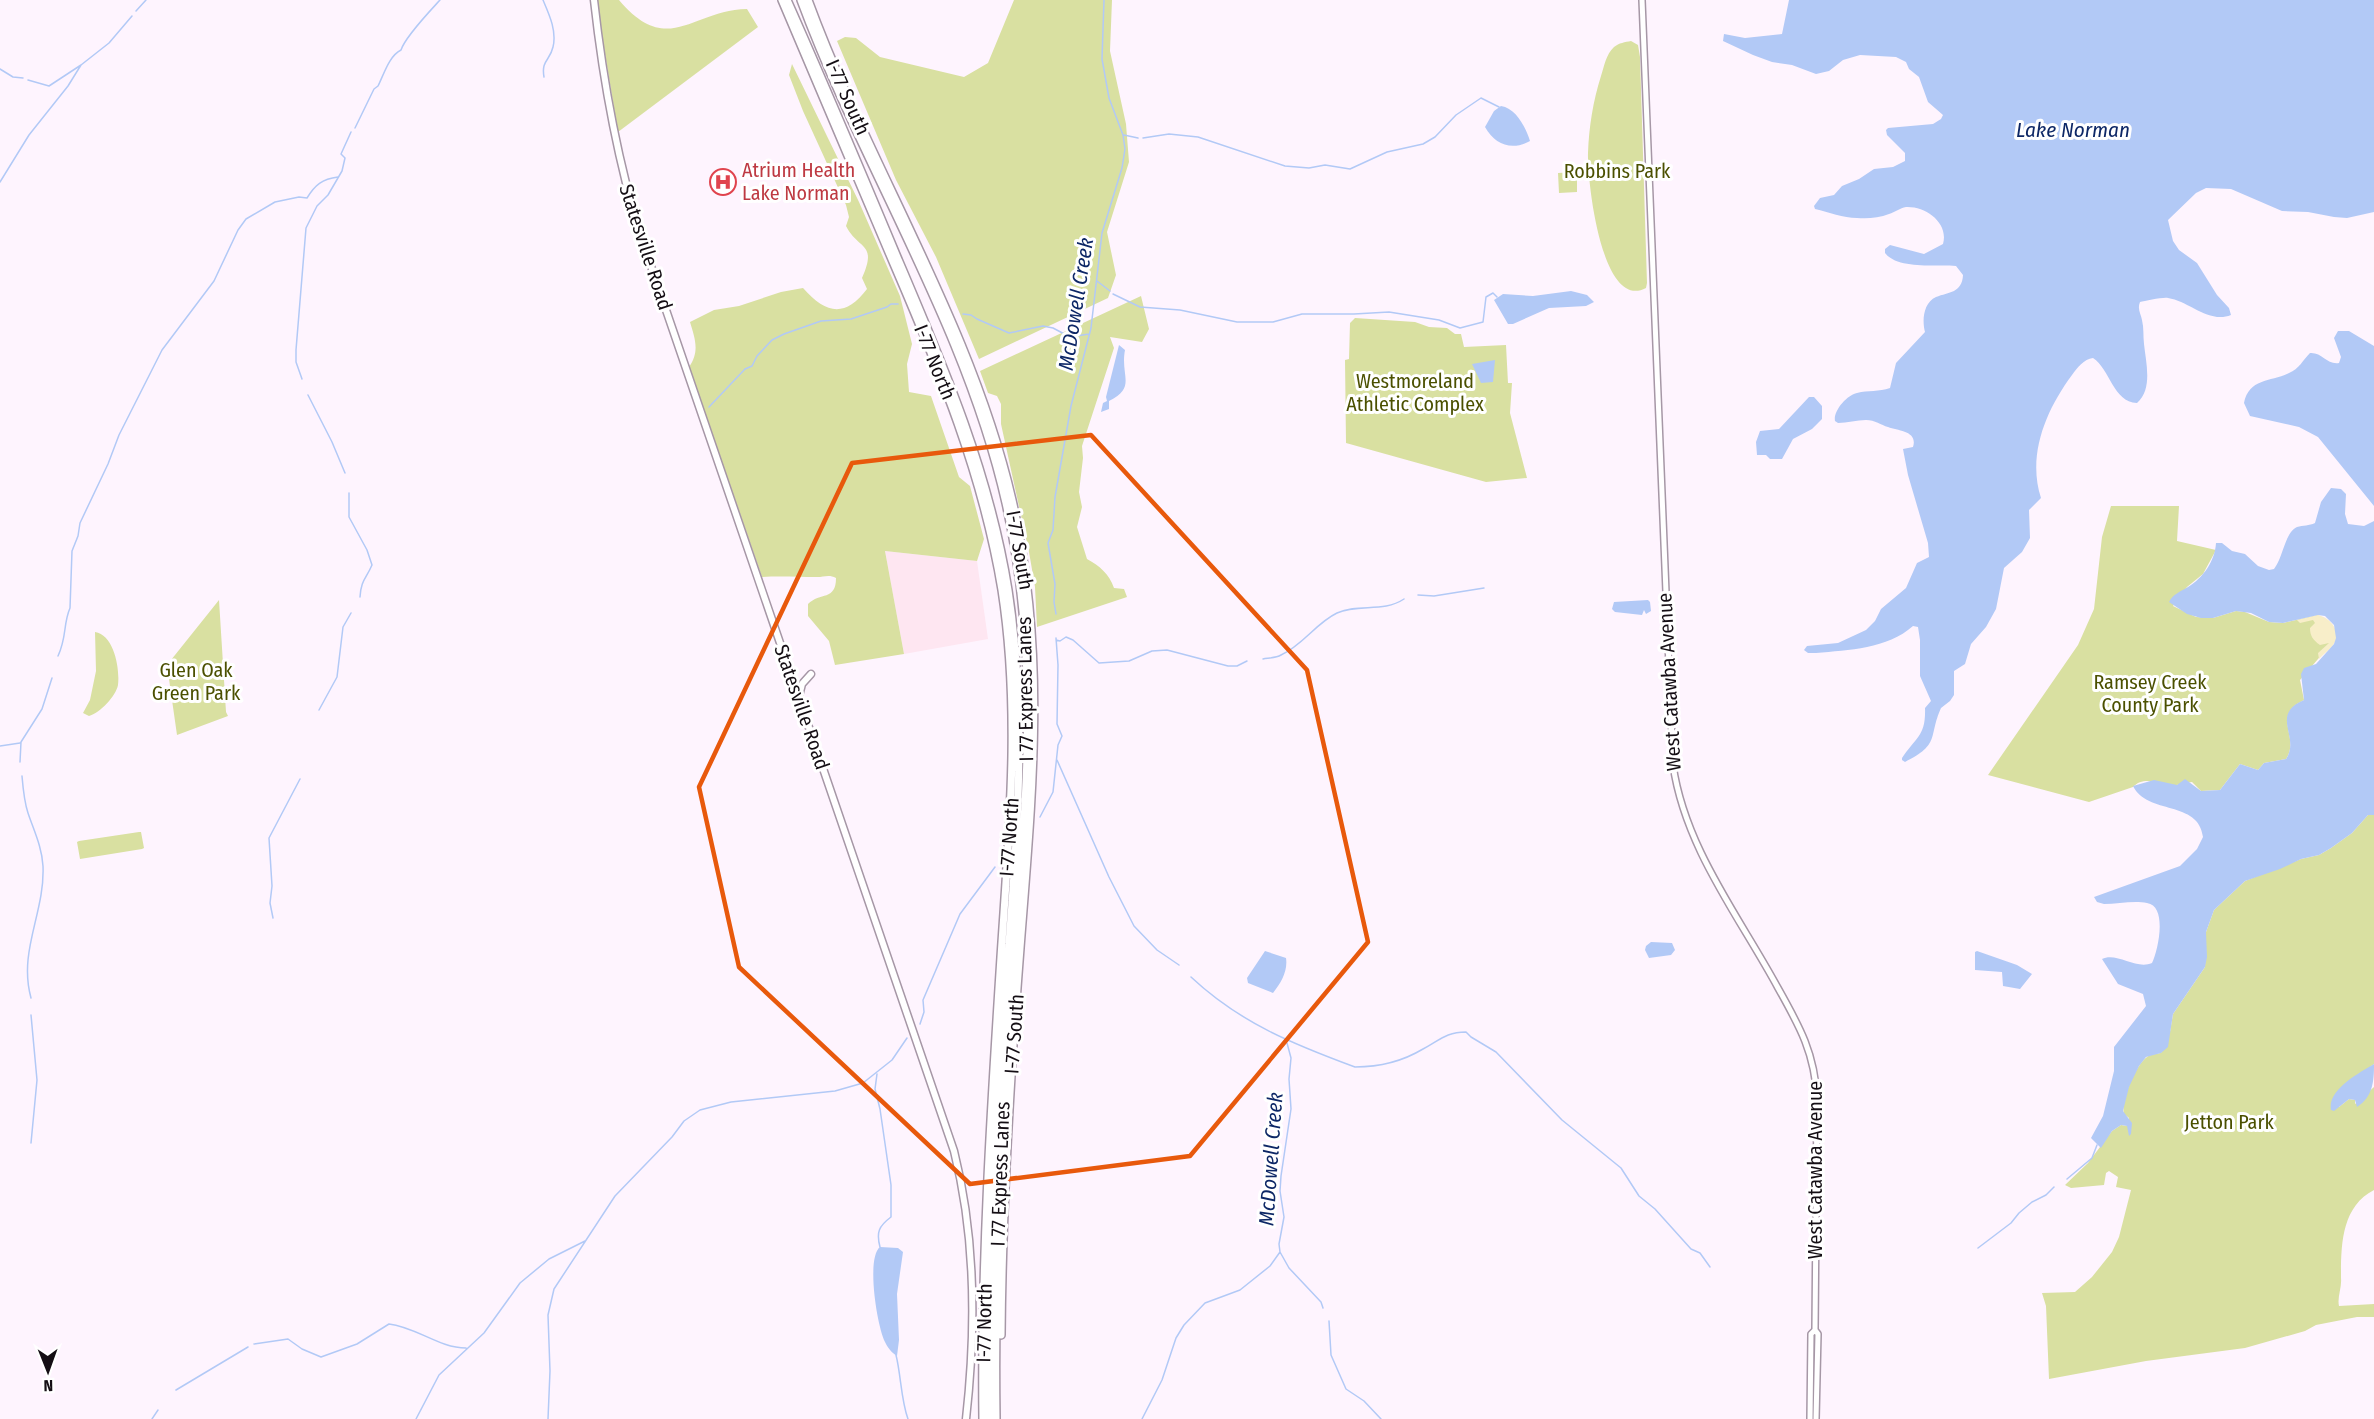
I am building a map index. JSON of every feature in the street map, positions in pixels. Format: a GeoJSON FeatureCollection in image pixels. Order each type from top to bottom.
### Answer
{"type":"FeatureCollection","features":[{"type":"Feature","properties":{"kind":"highway"},"geometry":{"type":"LineString","coordinates":[[782,0],[884,240],[905,274]]}},
{"type":"Feature","properties":{"kind":"highway","name":"I 77 Express Lanes"},"geometry":{"type":"LineString","coordinates":[[787,0],[957,398],[983,475],[1005,570],[1015,650],[1019,719],[1018,789],[994,1161],[990,1271],[989,1419]]}},
{"type":"Feature","properties":{"kind":"highway","name":"I 77 Express Lanes"},"geometry":{"type":"LineString","coordinates":[[801,0],[856,132],[958,350],[991,445],[1010,521],[1023,600],[1029,698],[1026,788],[998,1205],[996,1419]]}},
{"type":"Feature","properties":{"kind":"highway"},"geometry":{"type":"LineString","coordinates":[[809,4],[825,59]]}},
{"type":"Feature","properties":{"kind":"highway","name":"I-77 South"},"geometry":{"type":"LineString","coordinates":[[809,4],[851,106],[971,366],[997,443],[1016,520],[1030,609],[1035,717],[1032,788],[1013,1036],[1002,1249],[1001,1419]]}},
{"type":"Feature","properties":{"kind":"highway","name":"I-77 North"},"geometry":{"type":"LineString","coordinates":[[884,240],[944,382],[971,456],[995,552],[1008,640],[1013,709],[1013,769],[986,1204],[983,1419]]}},
{"type":"Feature","properties":{"kind":"highway"},"geometry":{"type":"LineString","coordinates":[[1011,988],[1013,1036]]}},
{"type":"Feature","properties":{"kind":"highway"},"geometry":{"type":"LineString","coordinates":[[986,1204],[994,1161]]}},
{"type":"Feature","properties":{"kind":"main road","name":"Statesville Road"},"geometry":{"type":"LineString","coordinates":[[594,0],[610,119],[633,211],[934,1092],[957,1166],[967,1216],[971,1282],[971,1359],[966,1419]]}},
{"type":"Feature","properties":{"kind":"main road","name":"West Catawba Avenue"},"geometry":{"type":"LineString","coordinates":[[1641,0],[1673,768],[1681,807],[1694,838],[1792,1012],[1813,1062],[1817,1100],[1816,1419]]}},
{"type":"Feature","properties":{"kind":"main road"},"geometry":{"type":"LineString","coordinates":[[799,696],[802,684],[812,674]]}},
{"type":"Feature","properties":{"kind":"main road","name":"West Catawba Avenue"},"geometry":{"type":"LineString","coordinates":[[1810,1419],[1811,1334],[1815,1330]]}},
{"type":"Feature","properties":{"kind":"highlighted area"},"geometry":{"type":"Polygon","coordinates":[[[1091,435],[1307,670],[1368,942],[1190,1156],[970,1184],[739,967],[699,787],[852,463],[1091,435]]]}},
{"type":"Feature","properties":{"kind":"shaded area"},"geometry":{"type":"Polygon","coordinates":[[[885,551],[977,561],[988,639],[904,654],[885,551]]]}},
{"type":"Feature","properties":{"kind":"green space"},"geometry":{"type":"Polygon","coordinates":[[[596,0],[619,0],[636,17],[652,26],[667,29],[681,27],[728,11],[747,9],[758,27],[618,132],[596,0]]]}},
{"type":"Feature","properties":{"kind":"green space"},"geometry":{"type":"Polygon","coordinates":[[[1014,0],[1112,0],[1110,51],[1126,124],[1129,162],[1107,232],[1116,275],[1108,298],[979,359],[936,257],[896,180],[837,41],[845,37],[856,38],[880,57],[964,77],[988,63],[1014,0]]]}},
{"type":"Feature","properties":{"kind":"green space","name":"Robbins Park"},"geometry":{"type":"Polygon","coordinates":[[[1631,41],[1638,45],[1640,57],[1647,283],[1646,288],[1631,290],[1618,281],[1600,239],[1590,188],[1588,153],[1594,104],[1609,53],[1614,47],[1631,41]]]}},
{"type":"Feature","properties":{"kind":"green space"},"geometry":{"type":"Polygon","coordinates":[[[792,64],[859,202],[900,296],[912,344],[907,364],[909,392],[931,396],[959,477],[970,486],[984,539],[977,561],[885,551],[904,654],[835,665],[829,641],[808,616],[808,604],[830,593],[836,578],[829,576],[762,577],[689,367],[695,350],[695,339],[690,322],[714,310],[739,306],[781,292],[803,288],[811,297],[828,307],[843,308],[851,305],[867,289],[862,278],[868,258],[867,252],[846,226],[849,217],[846,205],[789,75],[792,64]]]}},
{"type":"Feature","properties":{"kind":"green space"},"geometry":{"type":"Polygon","coordinates":[[[1577,172],[1577,192],[1559,193],[1558,173],[1577,172]]]}},
{"type":"Feature","properties":{"kind":"green space"},"geometry":{"type":"Polygon","coordinates":[[[1141,296],[1149,329],[1142,342],[1110,337],[1114,348],[1082,446],[1079,492],[1082,507],[1077,527],[1087,559],[1104,571],[1114,588],[1124,589],[1127,597],[1037,627],[1035,587],[1001,424],[1001,404],[997,396],[988,393],[980,371],[1141,296]]]}},
{"type":"Feature","properties":{"kind":"green space","name":"Westmoreland Athletic Complex"},"geometry":{"type":"Polygon","coordinates":[[[1355,318],[1415,322],[1429,327],[1447,328],[1455,334],[1461,334],[1464,347],[1506,345],[1508,383],[1512,383],[1510,413],[1527,478],[1486,482],[1346,443],[1345,360],[1349,359],[1350,323],[1355,318]]]}},
{"type":"Feature","properties":{"kind":"green space","name":"Ramsey Creek County Park"},"geometry":{"type":"Polygon","coordinates":[[[2111,506],[2179,506],[2177,541],[2216,550],[2203,574],[2187,587],[2173,606],[2196,617],[2213,618],[2236,611],[2245,612],[2269,622],[2283,623],[2318,615],[2336,638],[2300,680],[2304,700],[2294,706],[2289,713],[2287,720],[2290,751],[2286,759],[2264,763],[2258,770],[2240,764],[2220,790],[2201,791],[2192,782],[2174,785],[2146,781],[2089,802],[1988,775],[2078,645],[2094,609],[2102,537],[2111,506]]]}},
{"type":"Feature","properties":{"kind":"green space","name":"Glen Oak Green Park"},"geometry":{"type":"Polygon","coordinates":[[[219,600],[228,716],[177,735],[167,665],[219,600]]]}},
{"type":"Feature","properties":{"kind":"green space"},"geometry":{"type":"Polygon","coordinates":[[[95,632],[102,634],[111,646],[117,662],[118,685],[107,704],[89,716],[83,713],[90,700],[96,671],[95,632]]]}},
{"type":"Feature","properties":{"kind":"green space","name":"Jetton Park"},"geometry":{"type":"Polygon","coordinates":[[[2368,815],[2374,815],[2374,1064],[2338,1091],[2339,1107],[2349,1099],[2355,1100],[2355,1104],[2374,1087],[2374,1190],[2355,1206],[2345,1228],[2339,1306],[2374,1304],[2374,1317],[2357,1317],[2316,1325],[2305,1331],[2245,1348],[2146,1361],[2049,1379],[2046,1306],[2042,1293],[2075,1292],[2092,1277],[2112,1252],[2119,1237],[2131,1190],[2116,1187],[2118,1177],[2109,1171],[2106,1173],[2104,1185],[2071,1188],[2065,1185],[2088,1163],[2112,1131],[2121,1125],[2127,1126],[2129,1118],[2124,1114],[2124,1101],[2138,1067],[2150,1055],[2161,1053],[2170,1032],[2173,1014],[2205,967],[2206,932],[2214,910],[2245,881],[2301,859],[2319,855],[2331,848],[2352,833],[2368,815]]]}},
{"type":"Feature","properties":{"kind":"green space"},"geometry":{"type":"Polygon","coordinates":[[[141,832],[144,848],[142,849],[80,859],[77,842],[79,841],[141,832]]]}},
{"type":"Feature","properties":{"kind":"sand"},"geometry":{"type":"Polygon","coordinates":[[[2318,615],[2331,623],[2337,636],[2332,647],[2319,659],[2318,653],[2329,643],[2320,645],[2312,638],[2310,628],[2315,623],[2313,620],[2300,623],[2297,620],[2318,615]]]}},
{"type":"Feature","properties":{"kind":"water","name":"Lake Norman"},"geometry":{"type":"Polygon","coordinates":[[[1789,0],[2374,0],[2374,212],[2347,218],[2282,211],[2231,189],[2206,188],[2196,193],[2168,220],[2173,241],[2179,250],[2197,263],[2217,295],[2229,308],[2231,315],[2215,317],[2168,298],[2140,302],[2147,383],[2137,403],[2122,397],[2099,363],[2093,358],[2084,362],[2072,375],[2054,403],[2041,434],[2036,466],[2041,498],[2029,510],[2030,538],[2022,552],[2004,568],[1996,609],[1986,627],[1971,644],[1965,664],[1954,671],[1954,695],[1941,708],[1929,745],[1905,762],[1902,758],[1922,731],[1925,708],[1931,701],[1920,676],[1918,627],[1913,626],[1892,640],[1867,647],[1816,653],[1808,653],[1804,650],[1807,646],[1838,643],[1866,630],[1875,621],[1881,609],[1906,588],[1917,563],[1929,557],[1928,543],[1908,475],[1903,449],[1913,447],[1913,438],[1906,432],[1872,421],[1838,423],[1835,417],[1841,404],[1853,394],[1890,388],[1896,363],[1925,332],[1924,318],[1928,303],[1936,297],[1957,289],[1963,275],[1956,266],[1908,264],[1899,262],[1885,253],[1885,249],[1890,245],[1924,254],[1943,244],[1943,229],[1934,217],[1921,209],[1906,207],[1873,218],[1861,218],[1836,215],[1815,209],[1814,206],[1820,198],[1834,195],[1842,186],[1874,169],[1893,167],[1905,161],[1905,153],[1887,135],[1888,128],[1933,124],[1943,115],[1928,102],[1919,77],[1909,69],[1906,62],[1896,57],[1860,55],[1843,60],[1829,71],[1816,74],[1792,65],[1772,62],[1723,41],[1724,34],[1745,38],[1782,34],[1789,0]]]}},
{"type":"Feature","properties":{"kind":"water"},"geometry":{"type":"Polygon","coordinates":[[[1501,106],[1516,115],[1530,141],[1510,146],[1499,142],[1489,133],[1485,127],[1494,111],[1501,106]]]}},
{"type":"Feature","properties":{"kind":"water"},"geometry":{"type":"Polygon","coordinates":[[[1571,291],[1587,295],[1594,302],[1586,306],[1549,308],[1513,324],[1508,324],[1494,300],[1503,294],[1533,296],[1571,291]]]}},
{"type":"Feature","properties":{"kind":"water"},"geometry":{"type":"Polygon","coordinates":[[[2338,331],[2349,331],[2374,346],[2374,506],[2318,437],[2299,427],[2250,416],[2244,403],[2251,389],[2256,385],[2292,371],[2310,353],[2339,363],[2341,357],[2334,338],[2338,331]]]}},
{"type":"Feature","properties":{"kind":"water"},"geometry":{"type":"Polygon","coordinates":[[[1119,345],[1125,350],[1125,386],[1118,396],[1109,401],[1109,409],[1101,412],[1103,403],[1107,401],[1106,397],[1119,345]]]}},
{"type":"Feature","properties":{"kind":"water"},"geometry":{"type":"Polygon","coordinates":[[[1495,360],[1493,382],[1481,383],[1472,364],[1495,360]]]}},
{"type":"Feature","properties":{"kind":"water"},"geometry":{"type":"Polygon","coordinates":[[[1809,397],[1814,397],[1822,406],[1822,419],[1812,429],[1793,439],[1782,459],[1770,459],[1766,455],[1757,455],[1756,442],[1760,431],[1779,429],[1809,397]]]}},
{"type":"Feature","properties":{"kind":"water"},"geometry":{"type":"Polygon","coordinates":[[[2331,488],[2341,489],[2346,494],[2345,514],[2348,524],[2364,526],[2374,521],[2374,815],[2368,815],[2352,833],[2319,855],[2301,859],[2245,881],[2214,910],[2206,932],[2205,967],[2173,1014],[2168,1047],[2161,1053],[2146,1057],[2129,1087],[2123,1111],[2132,1123],[2131,1134],[2129,1136],[2127,1126],[2121,1125],[2112,1131],[2101,1148],[2091,1138],[2103,1116],[2114,1071],[2114,1047],[2146,1006],[2143,994],[2118,984],[2102,959],[2108,957],[2146,965],[2152,963],[2160,930],[2157,912],[2147,903],[2104,904],[2097,902],[2094,897],[2180,866],[2197,849],[2203,837],[2199,825],[2192,818],[2183,812],[2149,801],[2133,786],[2154,780],[2177,785],[2185,779],[2201,791],[2220,790],[2240,764],[2258,770],[2264,763],[2286,759],[2290,751],[2287,719],[2289,712],[2304,700],[2301,674],[2304,668],[2316,664],[2334,644],[2336,638],[2334,625],[2325,616],[2318,615],[2283,623],[2269,622],[2251,613],[2236,611],[2213,618],[2201,618],[2187,614],[2169,602],[2203,574],[2211,562],[2216,543],[2222,543],[2232,551],[2245,554],[2258,566],[2269,570],[2274,569],[2293,530],[2315,523],[2321,502],[2331,488]]]}},
{"type":"Feature","properties":{"kind":"water"},"geometry":{"type":"Polygon","coordinates":[[[1648,600],[1651,611],[1646,614],[1644,610],[1642,615],[1615,612],[1612,609],[1614,602],[1648,600]]]}},
{"type":"Feature","properties":{"kind":"water"},"geometry":{"type":"Polygon","coordinates":[[[1651,942],[1672,943],[1675,950],[1671,955],[1649,958],[1645,950],[1651,942]]]}},
{"type":"Feature","properties":{"kind":"water"},"geometry":{"type":"Polygon","coordinates":[[[1265,951],[1286,958],[1283,977],[1273,993],[1248,983],[1247,978],[1265,951]]]}},
{"type":"Feature","properties":{"kind":"water"},"geometry":{"type":"Polygon","coordinates":[[[1975,952],[2017,965],[2032,974],[2020,989],[2003,986],[2002,972],[1975,970],[1975,952]]]}},
{"type":"Feature","properties":{"kind":"water"},"geometry":{"type":"Polygon","coordinates":[[[2374,1064],[2372,1088],[2362,1103],[2357,1107],[2355,1100],[2349,1099],[2334,1111],[2331,1110],[2331,1103],[2339,1089],[2374,1064]]]}},
{"type":"Feature","properties":{"kind":"water"},"geometry":{"type":"Polygon","coordinates":[[[880,1247],[898,1248],[903,1252],[897,1294],[899,1340],[897,1356],[885,1342],[876,1308],[873,1278],[876,1254],[880,1247]]]}},
{"type":"Feature","properties":{"kind":"waterway"},"geometry":{"type":"LineString","coordinates":[[136,11],[146,0]]}},
{"type":"Feature","properties":{"kind":"waterway"},"geometry":{"type":"LineString","coordinates":[[355,128],[390,61],[401,50],[412,31],[440,0]]}},
{"type":"Feature","properties":{"kind":"waterway"},"geometry":{"type":"LineString","coordinates":[[543,0],[554,35],[552,52],[544,67],[544,77]]}},
{"type":"Feature","properties":{"kind":"waterway","name":"McDowell Creek"},"geometry":{"type":"LineString","coordinates":[[1056,614],[1055,584],[1048,543],[1053,530],[1055,497],[1071,406],[1091,328],[1102,233],[1122,168],[1125,149],[1123,135],[1109,98],[1102,59],[1104,0]]}},
{"type":"Feature","properties":{"kind":"waterway"},"geometry":{"type":"LineString","coordinates":[[28,80],[49,86],[109,43],[132,16]]}},
{"type":"Feature","properties":{"kind":"waterway"},"geometry":{"type":"LineString","coordinates":[[0,182],[29,135],[68,86],[81,65]]}},
{"type":"Feature","properties":{"kind":"waterway"},"geometry":{"type":"LineString","coordinates":[[0,69],[13,77],[23,78]]}},
{"type":"Feature","properties":{"kind":"waterway"},"geometry":{"type":"LineString","coordinates":[[1143,138],[1169,134],[1198,137],[1285,166],[1309,168],[1325,165],[1350,169],[1387,152],[1423,144],[1435,137],[1456,115],[1481,98],[1499,107]]}},
{"type":"Feature","properties":{"kind":"waterway"},"geometry":{"type":"LineString","coordinates":[[302,379],[296,362],[296,350],[306,228],[317,206],[328,195],[342,171],[345,158],[341,154],[351,132]]}},
{"type":"Feature","properties":{"kind":"waterway"},"geometry":{"type":"LineString","coordinates":[[1124,135],[1138,138]]}},
{"type":"Feature","properties":{"kind":"waterway"},"geometry":{"type":"LineString","coordinates":[[58,656],[70,608],[72,551],[80,523],[119,435],[162,350],[214,281],[238,230],[246,219],[275,202],[299,197],[307,198],[319,183],[338,177]]}},
{"type":"Feature","properties":{"kind":"waterway"},"geometry":{"type":"LineString","coordinates":[[1097,281],[1110,291]]}},
{"type":"Feature","properties":{"kind":"waterway"},"geometry":{"type":"LineString","coordinates":[[1113,294],[1140,307],[1180,310],[1237,322],[1273,322],[1302,314],[1389,312],[1439,320],[1460,328],[1483,322],[1486,297],[1493,293],[1497,297]]}},
{"type":"Feature","properties":{"kind":"waterway"},"geometry":{"type":"LineString","coordinates":[[709,407],[745,369],[752,366],[757,356],[772,340],[821,321],[851,319],[891,304],[898,304]]}},
{"type":"Feature","properties":{"kind":"waterway"},"geometry":{"type":"LineString","coordinates":[[963,314],[971,315],[1009,333],[1043,326],[1053,328],[1070,337],[1089,334]]}},
{"type":"Feature","properties":{"kind":"waterway"},"geometry":{"type":"LineString","coordinates":[[308,395],[345,473]]}},
{"type":"Feature","properties":{"kind":"waterway"},"geometry":{"type":"LineString","coordinates":[[349,493],[349,517],[367,550],[372,565],[363,583],[360,597]]}},
{"type":"Feature","properties":{"kind":"waterway"},"geometry":{"type":"LineString","coordinates":[[1418,595],[1434,596],[1484,588]]}},
{"type":"Feature","properties":{"kind":"waterway"},"geometry":{"type":"LineString","coordinates":[[1263,659],[1277,657],[1289,651],[1322,622],[1337,613],[1345,610],[1388,606],[1404,599]]}},
{"type":"Feature","properties":{"kind":"waterway"},"geometry":{"type":"LineString","coordinates":[[319,710],[337,677],[343,627],[351,613]]}},
{"type":"Feature","properties":{"kind":"waterway"},"geometry":{"type":"LineString","coordinates":[[1056,640],[1060,641],[1066,637],[1073,640],[1099,663],[1129,661],[1152,651],[1167,650],[1228,666],[1237,666],[1247,661]]}},
{"type":"Feature","properties":{"kind":"waterway","name":"McDowell Creek"},"geometry":{"type":"LineString","coordinates":[[1040,817],[1053,792],[1058,745],[1062,736],[1057,724],[1056,638]]}},
{"type":"Feature","properties":{"kind":"waterway"},"geometry":{"type":"LineString","coordinates":[[20,762],[21,742],[42,709],[52,678]]}},
{"type":"Feature","properties":{"kind":"waterway"},"geometry":{"type":"LineString","coordinates":[[0,746],[20,743]]}},
{"type":"Feature","properties":{"kind":"waterway","name":"McDowell Creek"},"geometry":{"type":"LineString","coordinates":[[1057,760],[1109,877],[1134,926],[1157,950],[1179,965]]}},
{"type":"Feature","properties":{"kind":"waterway"},"geometry":{"type":"LineString","coordinates":[[22,776],[28,813],[43,866],[43,883],[28,964],[31,998]]}},
{"type":"Feature","properties":{"kind":"waterway"},"geometry":{"type":"LineString","coordinates":[[273,918],[270,903],[272,886],[269,838],[300,779]]}},
{"type":"Feature","properties":{"kind":"waterway"},"geometry":{"type":"LineString","coordinates":[[920,1024],[924,1012],[923,1000],[960,914],[995,867]]}},
{"type":"Feature","properties":{"kind":"waterway"},"geometry":{"type":"LineString","coordinates":[[1191,977],[1229,1007],[1268,1031],[1355,1067],[1373,1066],[1399,1060],[1448,1035],[1466,1032],[1496,1052],[1562,1120],[1621,1168],[1639,1196],[1655,1209],[1691,1249],[1700,1253],[1710,1267]]}},
{"type":"Feature","properties":{"kind":"waterway"},"geometry":{"type":"LineString","coordinates":[[31,1015],[37,1080],[31,1143]]}},
{"type":"Feature","properties":{"kind":"waterway"},"geometry":{"type":"LineString","coordinates":[[548,1419],[550,1371],[548,1315],[554,1289],[615,1196],[672,1137],[684,1121],[700,1110],[731,1102],[835,1091],[863,1083],[892,1060],[907,1038]]}},
{"type":"Feature","properties":{"kind":"waterway","name":"McDowell Creek"},"geometry":{"type":"LineString","coordinates":[[1287,1043],[1291,1058],[1289,1079],[1291,1109],[1281,1176],[1280,1191],[1284,1217],[1279,1244],[1280,1252],[1289,1268],[1321,1302],[1323,1308]]}},
{"type":"Feature","properties":{"kind":"waterway"},"geometry":{"type":"LineString","coordinates":[[877,1074],[875,1089],[891,1185],[891,1217],[880,1230],[878,1237],[880,1247]]}},
{"type":"Feature","properties":{"kind":"waterway"},"geometry":{"type":"LineString","coordinates":[[2067,1179],[2092,1158],[2097,1145]]}},
{"type":"Feature","properties":{"kind":"waterway"},"geometry":{"type":"LineString","coordinates":[[1978,1248],[2011,1223],[2032,1202],[2046,1195],[2054,1187]]}},
{"type":"Feature","properties":{"kind":"waterway"},"geometry":{"type":"LineString","coordinates":[[416,1419],[439,1375],[484,1333],[520,1283],[549,1259],[585,1241]]}},
{"type":"Feature","properties":{"kind":"waterway"},"geometry":{"type":"LineString","coordinates":[[1142,1419],[1162,1380],[1176,1338],[1184,1325],[1205,1303],[1240,1290],[1270,1266],[1280,1252]]}},
{"type":"Feature","properties":{"kind":"waterway","name":"McDowell Creek"},"geometry":{"type":"LineString","coordinates":[[1329,1321],[1331,1355],[1346,1389],[1364,1401],[1381,1419]]}},
{"type":"Feature","properties":{"kind":"waterway"},"geometry":{"type":"LineString","coordinates":[[254,1344],[288,1339],[302,1349],[321,1357],[357,1344],[389,1324],[409,1329],[446,1345],[466,1348]]}},
{"type":"Feature","properties":{"kind":"waterway"},"geometry":{"type":"LineString","coordinates":[[176,1390],[248,1347]]}},
{"type":"Feature","properties":{"kind":"waterway"},"geometry":{"type":"LineString","coordinates":[[896,1355],[908,1419]]}},
{"type":"Feature","properties":{"kind":"waterway"},"geometry":{"type":"LineString","coordinates":[[152,1419],[158,1410]]}},
{"type":"Feature","properties":{"kind":"place","name":"Atrium Health Lake Norman"},"geometry":{"type":"Point","coordinates":[723,182]}}]}
